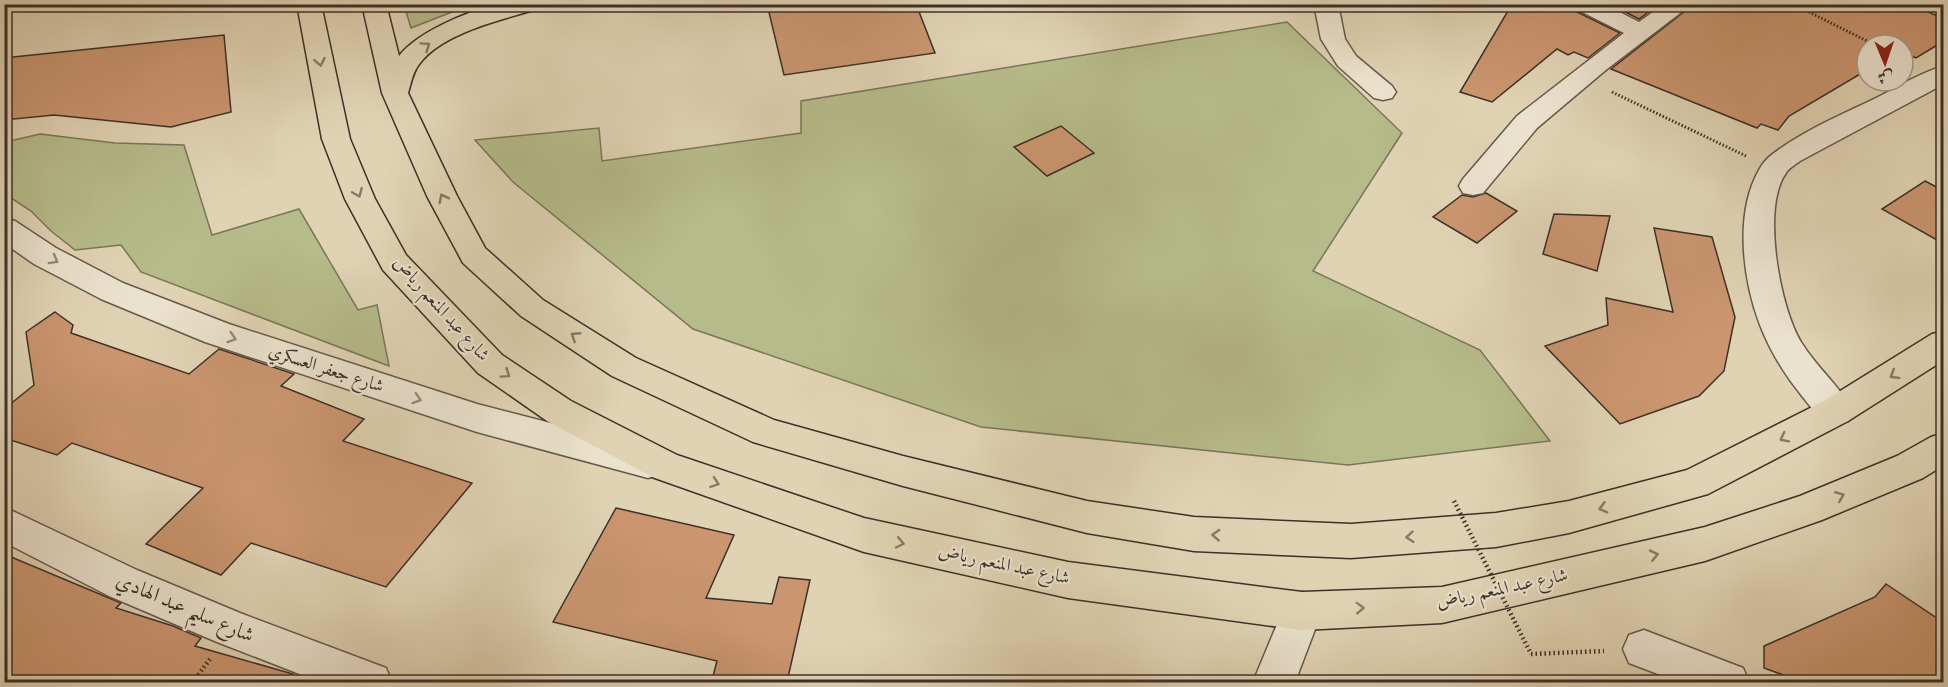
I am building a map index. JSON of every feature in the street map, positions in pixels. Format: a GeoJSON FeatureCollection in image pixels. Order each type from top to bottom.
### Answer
{"type":"FeatureCollection","features":[{"type":"Feature","properties":{"kind":"main road","name":"شارع عبد المنعم رياض"},"geometry":{"type":"LineString","coordinates":[[309,4],[336,139],[360,199],[394,262],[490,364],[559,411],[665,466],[864,535],[1068,580],[1302,611],[1442,605],[1705,544],[1809,509],[1910,467],[1944,447]]}},
{"type":"Feature","properties":{"kind":"main road"},"geometry":{"type":"LineString","coordinates":[[374,4],[395,93],[442,196],[474,255],[532,308],[624,368],[766,432],[903,471],[1087,517],[1194,534],[1351,542],[1496,530],[1569,517],[1695,483],[1836,411],[1944,343]]}},
{"type":"Feature","properties":{"kind":"main road"},"geometry":{"type":"LineString","coordinates":[[395,93],[403,68],[413,55],[428,43],[456,29],[529,4]]}},
{"type":"Feature","properties":{"kind":"street"},"geometry":{"type":"LineString","coordinates":[[1326,4],[1333,39],[1347,61],[1383,92]]}},
{"type":"Feature","properties":{"kind":"street"},"geometry":{"type":"LineString","coordinates":[[1584,4],[1640,32]]}},
{"type":"Feature","properties":{"kind":"street"},"geometry":{"type":"LineString","coordinates":[[1473,186],[1527,122],[1640,32],[1680,4]]}},
{"type":"Feature","properties":{"kind":"street"},"geometry":{"type":"LineString","coordinates":[[1836,411],[1807,379],[1783,340],[1768,294],[1760,252],[1759,228],[1764,189],[1773,169],[1799,150],[1944,74]]}},
{"type":"Feature","properties":{"kind":"street","name":"شارع جعفر العسكري"},"geometry":{"type":"LineString","coordinates":[[4,228],[45,255],[112,291],[217,333],[477,418],[665,466]]}},
{"type":"Feature","properties":{"kind":"street","name":"شارع سليم عبد الهادي"},"geometry":{"type":"LineString","coordinates":[[4,523],[123,584],[231,629],[371,682]]}},
{"type":"Feature","properties":{"kind":"street"},"geometry":{"type":"LineString","coordinates":[[1274,682],[1302,611]]}},
{"type":"Feature","properties":{"kind":"street"},"geometry":{"type":"LineString","coordinates":[[1644,649],[1728,682]]}},
{"type":"Feature","properties":{"kind":"path"},"geometry":{"type":"LineString","coordinates":[[1793,4],[1855,35]]}},
{"type":"Feature","properties":{"kind":"path"},"geometry":{"type":"LineString","coordinates":[[1582,78],[1773,169]]}},
{"type":"Feature","properties":{"kind":"path"},"geometry":{"type":"LineString","coordinates":[[1454,501],[1531,654],[1644,649]]}},
{"type":"Feature","properties":{"kind":"green space"},"geometry":{"type":"Polygon","coordinates":[[[404,4],[470,5],[411,28],[404,4]]]}},
{"type":"Feature","properties":{"kind":"green space"},"geometry":{"type":"Polygon","coordinates":[[[1287,22],[1402,133],[1313,271],[1480,350],[1550,441],[1348,465],[981,427],[693,329],[513,182],[475,140],[599,128],[602,161],[801,133],[801,101],[1287,22]]]}},
{"type":"Feature","properties":{"kind":"green space"},"geometry":{"type":"Polygon","coordinates":[[[40,134],[115,143],[184,145],[212,235],[299,209],[358,310],[377,305],[389,366],[141,272],[121,245],[75,250],[31,211],[5,194],[5,142],[40,134]]]}},
{"type":"Feature","properties":{"kind":"building"},"geometry":{"type":"Polygon","coordinates":[[[767,4],[916,4],[935,53],[784,75],[767,4]]]}},
{"type":"Feature","properties":{"kind":"building"},"geometry":{"type":"Polygon","coordinates":[[[1512,4],[1570,4],[1575,11],[1620,33],[1588,58],[1574,52],[1568,55],[1557,49],[1492,102],[1460,92],[1512,4]]]}},
{"type":"Feature","properties":{"kind":"building"},"geometry":{"type":"Polygon","coordinates":[[[1610,4],[1659,4],[1639,19],[1610,4]]]}},
{"type":"Feature","properties":{"kind":"building"},"geometry":{"type":"Polygon","coordinates":[[[1694,4],[1911,4],[1944,19],[1944,41],[1916,58],[1915,33],[1855,33],[1855,77],[1789,116],[1778,130],[1761,124],[1757,128],[1611,69],[1694,4]]]}},
{"type":"Feature","properties":{"kind":"building"},"geometry":{"type":"Polygon","coordinates":[[[224,35],[231,112],[171,127],[54,115],[4,120],[4,58],[224,35]]]}},
{"type":"Feature","properties":{"kind":"building"},"geometry":{"type":"Polygon","coordinates":[[[1061,126],[1094,153],[1047,176],[1014,147],[1061,126]]]}},
{"type":"Feature","properties":{"kind":"building"},"geometry":{"type":"Polygon","coordinates":[[[1925,181],[1944,191],[1944,244],[1882,209],[1925,181]]]}},
{"type":"Feature","properties":{"kind":"building"},"geometry":{"type":"Polygon","coordinates":[[[1486,193],[1517,211],[1477,243],[1433,217],[1462,195],[1473,197],[1486,193]]]}},
{"type":"Feature","properties":{"kind":"building"},"geometry":{"type":"Polygon","coordinates":[[[1554,214],[1610,216],[1597,271],[1543,254],[1554,214]]]}},
{"type":"Feature","properties":{"kind":"building"},"geometry":{"type":"Polygon","coordinates":[[[1654,228],[1712,237],[1735,317],[1724,371],[1699,396],[1620,424],[1545,346],[1608,325],[1606,298],[1673,312],[1654,228]]]}},
{"type":"Feature","properties":{"kind":"building"},"geometry":{"type":"Polygon","coordinates":[[[55,312],[73,325],[71,333],[189,374],[219,349],[294,374],[281,386],[364,419],[343,441],[472,483],[386,587],[251,543],[221,575],[146,544],[203,488],[72,443],[57,455],[4,438],[4,409],[34,385],[26,332],[55,312]]]}},
{"type":"Feature","properties":{"kind":"building"},"geometry":{"type":"Polygon","coordinates":[[[616,508],[734,535],[706,598],[772,604],[779,577],[810,580],[787,682],[713,676],[717,661],[553,622],[616,508]]]}},
{"type":"Feature","properties":{"kind":"building"},"geometry":{"type":"Polygon","coordinates":[[[4,554],[121,603],[116,608],[173,626],[201,638],[195,646],[293,674],[292,682],[4,682],[4,554]]]}},
{"type":"Feature","properties":{"kind":"building"},"geometry":{"type":"Polygon","coordinates":[[[1886,584],[1944,623],[1944,682],[1802,682],[1764,668],[1764,646],[1875,597],[1886,584]]]}}]}
